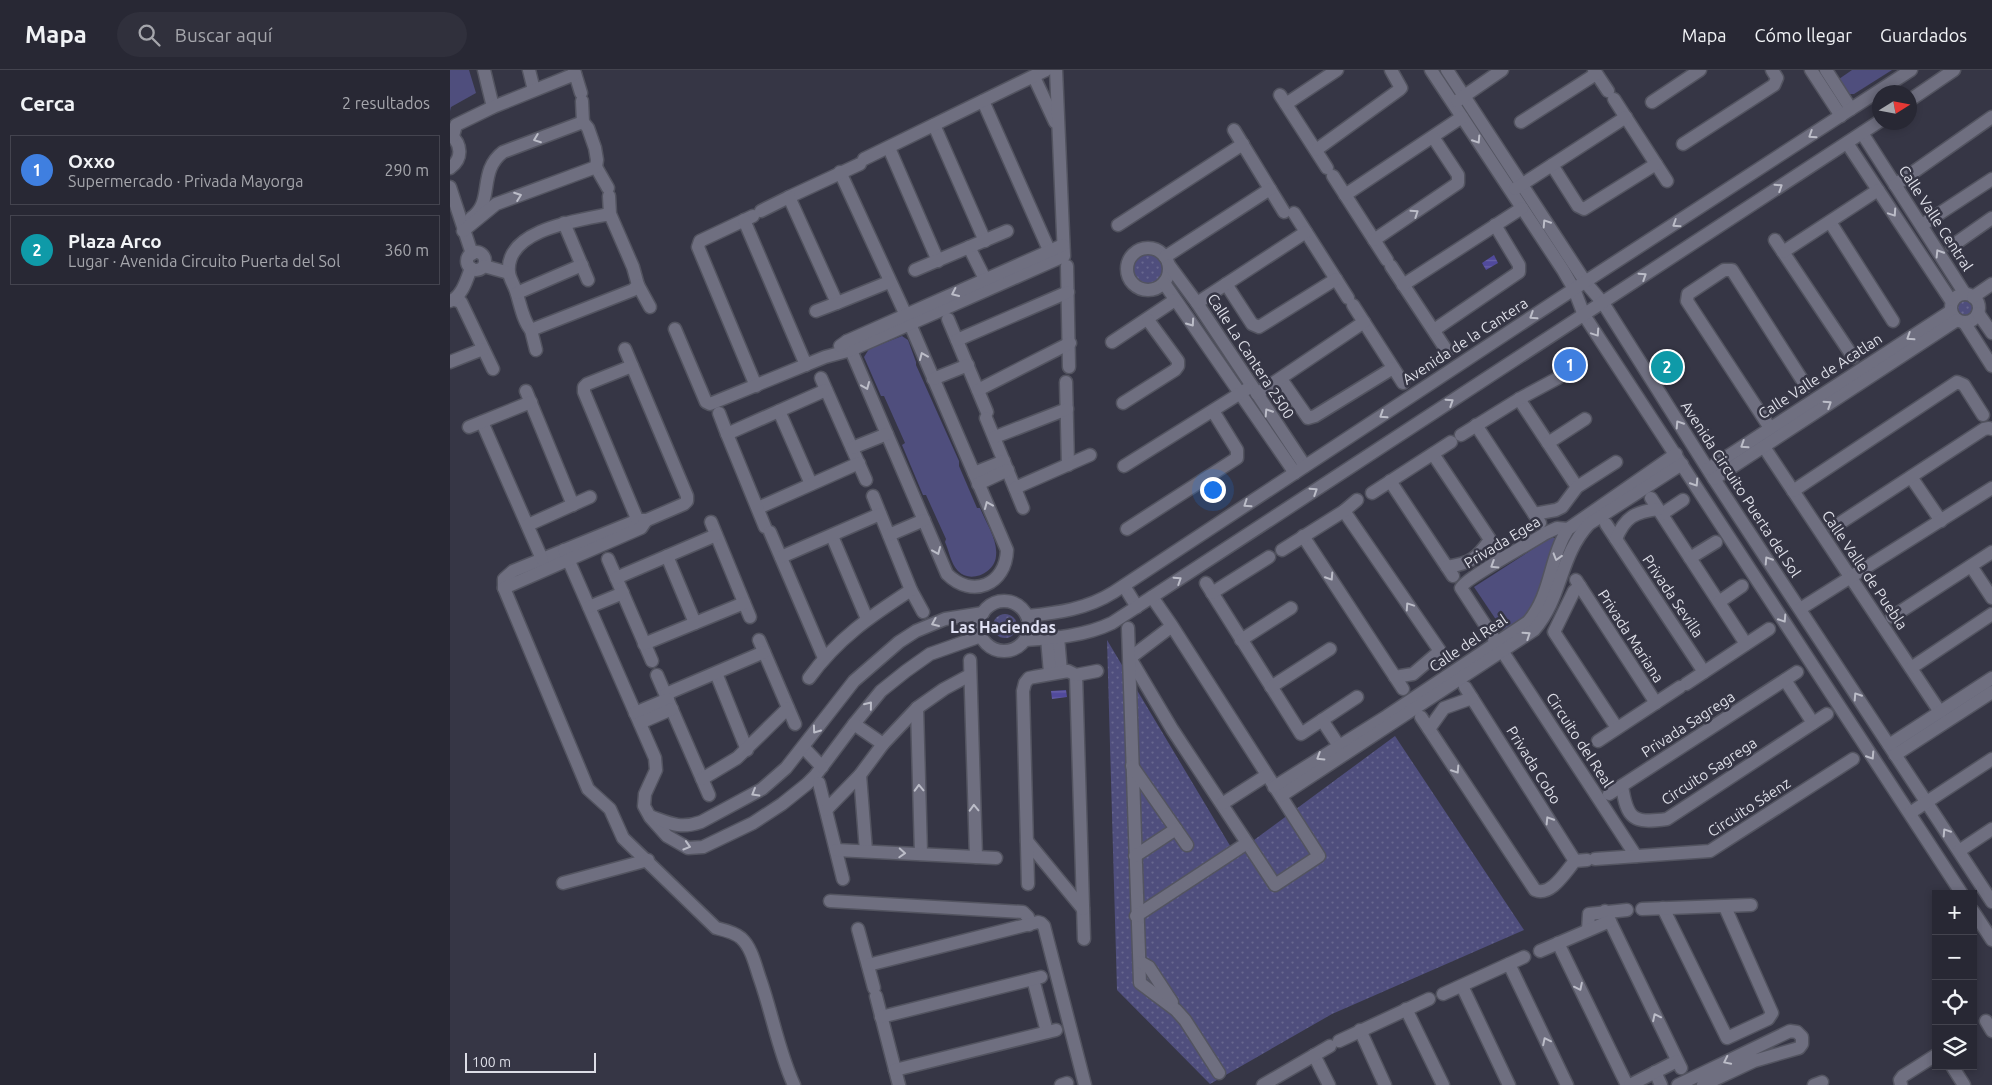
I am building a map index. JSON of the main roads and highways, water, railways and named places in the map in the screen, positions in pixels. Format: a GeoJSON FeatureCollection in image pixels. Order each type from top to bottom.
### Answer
{"type":"FeatureCollection","features":[{"type":"Feature","properties":{"kind":"place","name":"Oxxo"},"geometry":{"type":"Point","coordinates":[1570,365]}},
{"type":"Feature","properties":{"kind":"place","name":"Plaza Arco"},"geometry":{"type":"Point","coordinates":[1667,367]}},
{"type":"Feature","properties":{"kind":"district","name":"Las Haciendas"},"geometry":{"type":"Point","coordinates":[1003,627]}}]}
